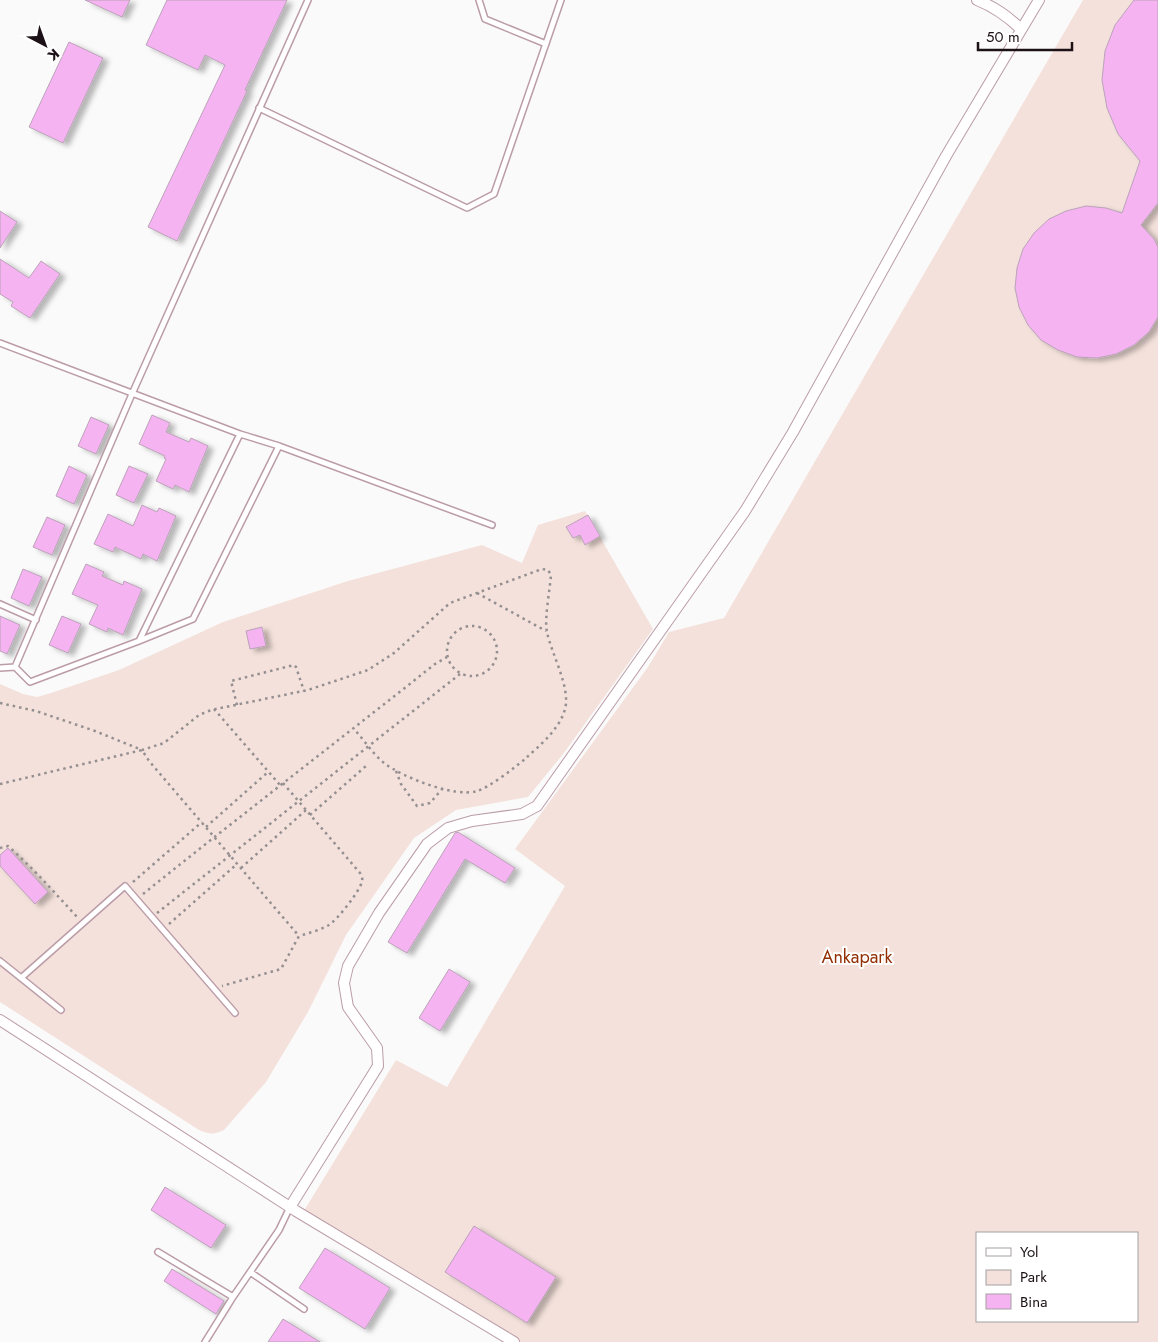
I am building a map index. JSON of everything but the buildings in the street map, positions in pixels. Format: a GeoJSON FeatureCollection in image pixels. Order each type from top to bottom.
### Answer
{"type":"FeatureCollection","features":[{"type":"Feature","properties":{"kind":"street"},"geometry":{"type":"LineString","coordinates":[[977,0],[991,5],[1021,29]]}},
{"type":"Feature","properties":{"kind":"street"},"geometry":{"type":"LineString","coordinates":[[290,1207],[378,1066],[377,1048],[348,1007],[344,983],[348,966],[379,914],[427,844],[448,828],[472,821],[522,814],[537,806],[746,511],[793,432],[946,156],[1039,0]]}},
{"type":"Feature","properties":{"kind":"street"},"geometry":{"type":"LineString","coordinates":[[0,1020],[290,1207],[514,1342]]}},
{"type":"Feature","properties":{"kind":"lane"},"geometry":{"type":"LineString","coordinates":[[16,667],[132,394],[308,0]]}},
{"type":"Feature","properties":{"kind":"lane"},"geometry":{"type":"LineString","coordinates":[[479,0],[485,19],[546,44]]}},
{"type":"Feature","properties":{"kind":"lane"},"geometry":{"type":"LineString","coordinates":[[259,108],[468,208],[494,194],[561,0]]}},
{"type":"Feature","properties":{"kind":"lane"},"geometry":{"type":"LineString","coordinates":[[0,343],[240,434],[279,446],[492,525]]}},
{"type":"Feature","properties":{"kind":"lane"},"geometry":{"type":"LineString","coordinates":[[139,641],[240,434]]}},
{"type":"Feature","properties":{"kind":"lane"},"geometry":{"type":"LineString","coordinates":[[16,667],[30,682],[193,619],[279,446]]}},
{"type":"Feature","properties":{"kind":"lane"},"geometry":{"type":"LineString","coordinates":[[0,604],[36,620]]}},
{"type":"Feature","properties":{"kind":"lane"},"geometry":{"type":"LineString","coordinates":[[0,668],[16,667]]}},
{"type":"Feature","properties":{"kind":"lane"},"geometry":{"type":"LineString","coordinates":[[21,978],[125,886],[234,1013]]}},
{"type":"Feature","properties":{"kind":"lane"},"geometry":{"type":"LineString","coordinates":[[0,961],[61,1010]]}},
{"type":"Feature","properties":{"kind":"lane"},"geometry":{"type":"LineString","coordinates":[[205,1342],[279,1230],[290,1207]]}},
{"type":"Feature","properties":{"kind":"lane"},"geometry":{"type":"LineString","coordinates":[[158,1252],[233,1297]]}},
{"type":"Feature","properties":{"kind":"lane"},"geometry":{"type":"LineString","coordinates":[[250,1272],[304,1309]]}},
{"type":"Feature","properties":{"kind":"path"},"geometry":{"type":"LineString","coordinates":[[0,784],[164,743],[199,715],[214,709],[304,691],[349,678],[368,670],[394,653],[450,603],[546,568],[551,575],[547,632],[566,698],[565,709],[559,722],[531,754],[518,765],[479,791],[459,793],[396,771],[385,764],[354,729]]}},
{"type":"Feature","properties":{"kind":"path"},"geometry":{"type":"LineString","coordinates":[[477,593],[547,632]]}},
{"type":"Feature","properties":{"kind":"path"},"geometry":{"type":"LineString","coordinates":[[470,625],[479,626],[487,630],[494,637],[497,645],[494,663],[482,675],[473,677],[460,674],[450,665],[447,657],[446,648],[454,632],[470,625]]}},
{"type":"Feature","properties":{"kind":"path"},"geometry":{"type":"LineString","coordinates":[[136,900],[283,782],[354,729],[435,664],[447,657]]}},
{"type":"Feature","properties":{"kind":"path"},"geometry":{"type":"LineString","coordinates":[[237,705],[231,681],[294,665],[304,691]]}},
{"type":"Feature","properties":{"kind":"path"},"geometry":{"type":"LineString","coordinates":[[152,917],[460,674]]}},
{"type":"Feature","properties":{"kind":"path"},"geometry":{"type":"LineString","coordinates":[[0,703],[36,711],[95,731],[142,750],[299,936]]}},
{"type":"Feature","properties":{"kind":"path"},"geometry":{"type":"LineString","coordinates":[[214,709],[280,785]]}},
{"type":"Feature","properties":{"kind":"path"},"geometry":{"type":"LineString","coordinates":[[310,815],[366,766]]}},
{"type":"Feature","properties":{"kind":"path"},"geometry":{"type":"LineString","coordinates":[[396,771],[401,784],[417,806],[430,803],[443,788]]}},
{"type":"Feature","properties":{"kind":"path"},"geometry":{"type":"LineString","coordinates":[[206,827],[268,772]]}},
{"type":"Feature","properties":{"kind":"path"},"geometry":{"type":"LineString","coordinates":[[213,989],[280,969],[299,936],[329,925],[337,919],[362,882],[360,874],[283,782]]}},
{"type":"Feature","properties":{"kind":"path"},"geometry":{"type":"LineString","coordinates":[[240,868],[306,810]]}},
{"type":"Feature","properties":{"kind":"path"},"geometry":{"type":"LineString","coordinates":[[126,888],[202,822]]}},
{"type":"Feature","properties":{"kind":"path"},"geometry":{"type":"LineString","coordinates":[[0,848],[8,846],[36,872],[82,923]]}},
{"type":"Feature","properties":{"kind":"path"},"geometry":{"type":"LineString","coordinates":[[162,929],[237,864]]}},
{"type":"Feature","properties":{"kind":"green space","name":"Ankapark"},"geometry":{"type":"Polygon","coordinates":[[[1083,0],[1158,0],[1158,1342],[511,1342],[299,1219],[396,1060],[447,1087],[565,886],[515,849],[648,667],[669,632],[724,618],[1083,0]]]}},
{"type":"Feature","properties":{"kind":"green space"},"geometry":{"type":"Polygon","coordinates":[[[585,511],[653,629],[564,753],[528,797],[456,810],[414,838],[346,935],[308,1012],[266,1082],[224,1130],[212,1133],[199,1130],[0,1002],[0,684],[23,694],[37,697],[51,693],[119,670],[223,622],[348,581],[482,545],[522,563],[538,525],[585,511]]]}}]}
